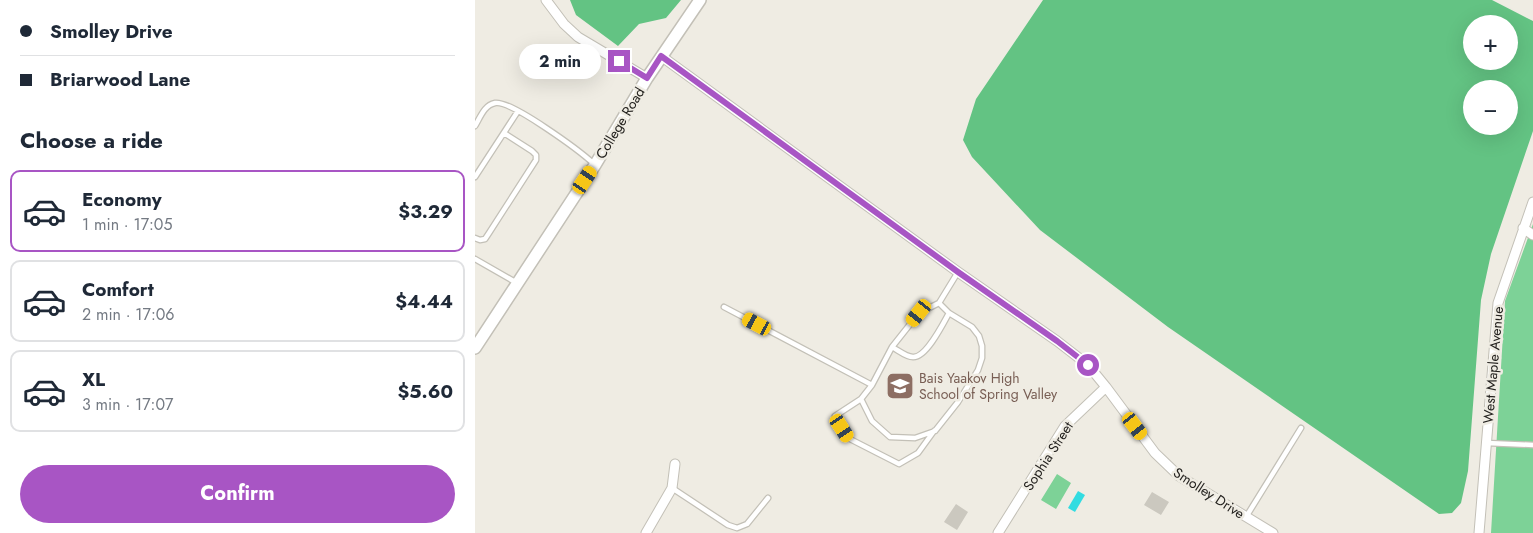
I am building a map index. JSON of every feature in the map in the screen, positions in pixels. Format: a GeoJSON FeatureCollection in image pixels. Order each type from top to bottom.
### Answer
{"type":"FeatureCollection","features":[{"type":"Feature","properties":{"kind":"street"},"geometry":{"type":"LineString","coordinates":[[547,0],[564,24],[577,37],[647,78]]}},
{"type":"Feature","properties":{"kind":"street","name":"College Road"},"geometry":{"type":"LineString","coordinates":[[475,348],[595,165],[661,56],[700,0]]}},
{"type":"Feature","properties":{"kind":"street","name":"Smolley Drive"},"geometry":{"type":"LineString","coordinates":[[661,56],[1088,365],[1106,386],[1155,453],[1179,476],[1273,533]]}},
{"type":"Feature","properties":{"kind":"street","name":"West Maple Avenue"},"geometry":{"type":"LineString","coordinates":[[1479,533],[1498,303],[1533,202]]}},
{"type":"Feature","properties":{"kind":"street"},"geometry":{"type":"LineString","coordinates":[[1523,228],[1533,235]]}},
{"type":"Feature","properties":{"kind":"street","name":"Sophia Street"},"geometry":{"type":"LineString","coordinates":[[998,533],[1065,426],[1106,386]]}},
{"type":"Feature","properties":{"kind":"street"},"geometry":{"type":"LineString","coordinates":[[646,533],[671,488],[675,464]]}},
{"type":"Feature","properties":{"kind":"lane"},"geometry":{"type":"LineString","coordinates":[[475,126],[485,109],[490,105],[501,103],[518,111],[581,152],[595,165]]}},
{"type":"Feature","properties":{"kind":"lane"},"geometry":{"type":"LineString","coordinates":[[475,177],[518,111]]}},
{"type":"Feature","properties":{"kind":"lane"},"geometry":{"type":"LineString","coordinates":[[475,238],[485,239],[536,160],[536,155],[532,151],[504,133]]}},
{"type":"Feature","properties":{"kind":"lane"},"geometry":{"type":"LineString","coordinates":[[475,259],[517,283]]}},
{"type":"Feature","properties":{"kind":"lane"},"geometry":{"type":"LineString","coordinates":[[939,303],[949,313],[972,327],[979,336],[982,346],[981,358],[978,370],[958,402],[918,453],[899,464],[850,439],[835,416],[861,399],[872,385],[891,346],[919,313],[939,303],[958,272]]}},
{"type":"Feature","properties":{"kind":"lane"},"geometry":{"type":"LineString","coordinates":[[723,307],[872,385]]}},
{"type":"Feature","properties":{"kind":"lane"},"geometry":{"type":"LineString","coordinates":[[891,346],[911,358],[918,357],[925,352],[949,313]]}},
{"type":"Feature","properties":{"kind":"lane"},"geometry":{"type":"LineString","coordinates":[[861,399],[871,422],[890,437],[915,438],[935,431]]}},
{"type":"Feature","properties":{"kind":"lane"},"geometry":{"type":"LineString","coordinates":[[1246,517],[1301,428]]}},
{"type":"Feature","properties":{"kind":"lane"},"geometry":{"type":"LineString","coordinates":[[1486,443],[1533,445]]}},
{"type":"Feature","properties":{"kind":"lane"},"geometry":{"type":"LineString","coordinates":[[671,488],[728,525],[737,528],[747,524],[768,498]]}},
{"type":"Feature","properties":{"kind":"green space"},"geometry":{"type":"Polygon","coordinates":[[[570,0],[681,0],[666,18],[639,24],[618,46],[576,15],[570,0]]]}},
{"type":"Feature","properties":{"kind":"green space"},"geometry":{"type":"Polygon","coordinates":[[[1043,0],[1492,0],[1533,21],[1533,131],[1491,254],[1481,300],[1468,471],[1461,503],[1452,513],[1439,514],[1168,327],[1040,230],[972,157],[963,140],[976,99],[1043,0]]]}},
{"type":"Feature","properties":{"kind":"green space"},"geometry":{"type":"Polygon","coordinates":[[[1533,224],[1533,533],[1491,533],[1505,301],[1533,224]]]}},
{"type":"Feature","properties":{"kind":"green space"},"geometry":{"type":"Polygon","coordinates":[[[1057,474],[1071,483],[1056,509],[1041,500],[1057,474]]]}},
{"type":"Feature","properties":{"kind":"water"},"geometry":{"type":"Polygon","coordinates":[[[1078,491],[1085,495],[1075,512],[1068,508],[1078,491]]]}},
{"type":"Feature","properties":{"kind":"building"},"geometry":{"type":"Polygon","coordinates":[[[1152,492],[1169,502],[1161,515],[1144,505],[1152,492]]]}},
{"type":"Feature","properties":{"kind":"building"},"geometry":{"type":"Polygon","coordinates":[[[956,504],[968,512],[957,530],[944,522],[956,504]]]}},
{"type":"Feature","properties":{"kind":"place","name":"Bais Yaakov High School of Spring Valley"},"geometry":{"type":"Point","coordinates":[900,386]}},
{"type":"Feature","properties":{"kind":"route"},"geometry":{"type":"LineString","coordinates":[[619,61],[647,78],[661,56],[1088,365]]}}]}
